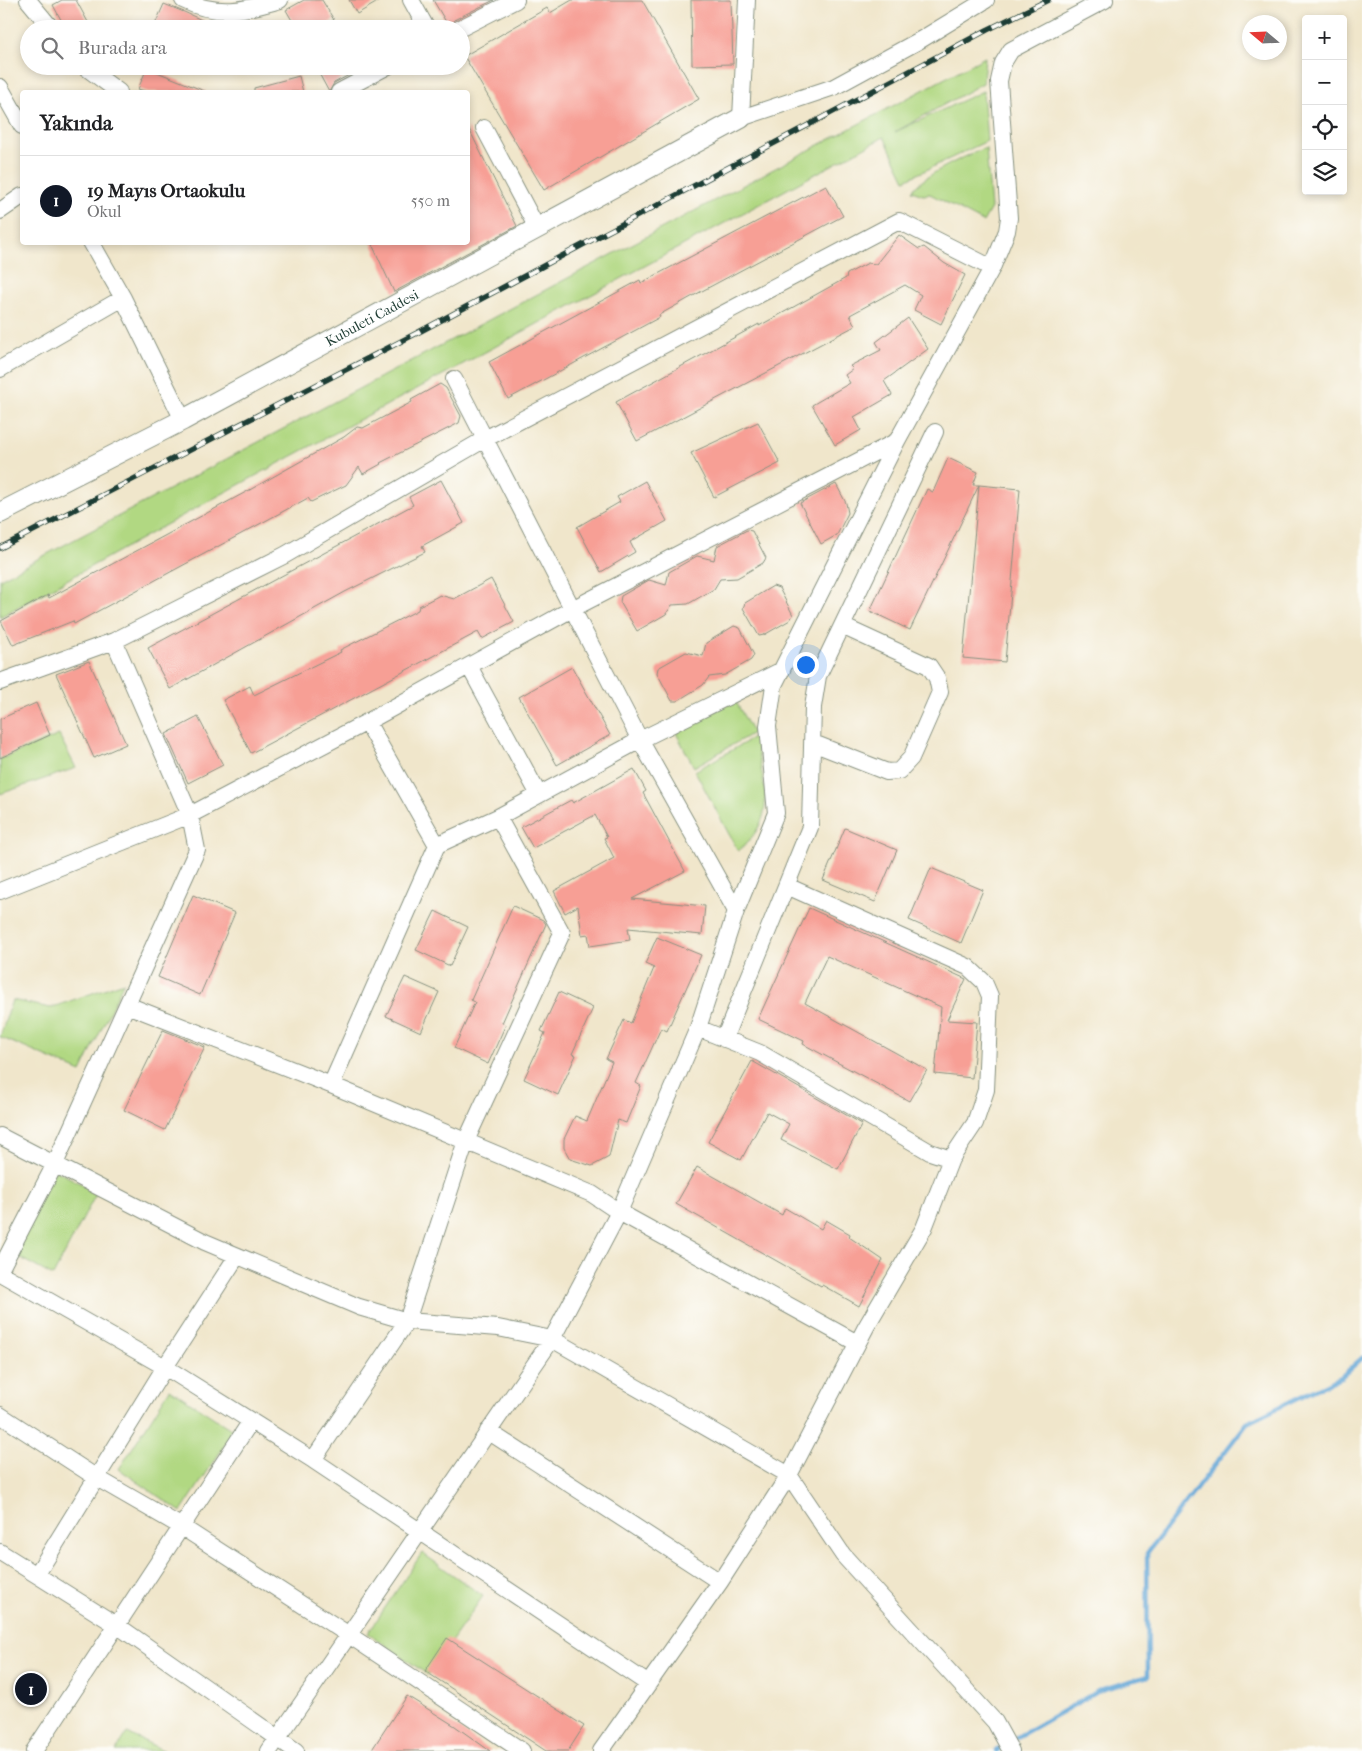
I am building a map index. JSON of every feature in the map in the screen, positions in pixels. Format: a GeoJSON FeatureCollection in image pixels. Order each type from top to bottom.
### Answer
{"type":"FeatureCollection","features":[{"type":"Feature","properties":{"kind":"street"},"geometry":{"type":"LineString","coordinates":[[28,0],[45,20]]}},
{"type":"Feature","properties":{"kind":"street"},"geometry":{"type":"LineString","coordinates":[[183,0],[199,8],[222,10],[245,10],[280,0]]}},
{"type":"Feature","properties":{"kind":"street"},"geometry":{"type":"LineString","coordinates":[[411,0],[422,20]]}},
{"type":"Feature","properties":{"kind":"street"},"geometry":{"type":"LineString","coordinates":[[470,23],[516,0]]}},
{"type":"Feature","properties":{"kind":"street"},"geometry":{"type":"LineString","coordinates":[[747,0],[741,118],[834,87],[922,39],[986,0]]}},
{"type":"Feature","properties":{"kind":"street"},"geometry":{"type":"LineString","coordinates":[[274,1745],[419,1530],[552,1338],[618,1212],[698,1028],[736,911],[776,813],[768,726],[774,686],[897,441],[992,268],[1005,238],[1009,218],[999,81],[1003,63],[1010,50],[1105,0]]}},
{"type":"Feature","properties":{"kind":"street"},"geometry":{"type":"LineString","coordinates":[[96,75],[116,90]]}},
{"type":"Feature","properties":{"kind":"street"},"geometry":{"type":"LineString","coordinates":[[343,90],[371,75]]}},
{"type":"Feature","properties":{"kind":"street"},"geometry":{"type":"LineString","coordinates":[[0,86],[20,122]]}},
{"type":"Feature","properties":{"kind":"street","name":"Kubuleti Caddesi"},"geometry":{"type":"LineString","coordinates":[[0,513],[183,420],[741,118]]}},
{"type":"Feature","properties":{"kind":"street"},"geometry":{"type":"LineString","coordinates":[[484,128],[537,228]]}},
{"type":"Feature","properties":{"kind":"street"},"geometry":{"type":"LineString","coordinates":[[0,211],[20,197]]}},
{"type":"Feature","properties":{"kind":"street"},"geometry":{"type":"LineString","coordinates":[[0,682],[114,640],[285,555],[485,439],[899,221],[992,268]]}},
{"type":"Feature","properties":{"kind":"street"},"geometry":{"type":"LineString","coordinates":[[92,245],[123,298],[183,420]]}},
{"type":"Feature","properties":{"kind":"street"},"geometry":{"type":"LineString","coordinates":[[0,369],[123,298]]}},
{"type":"Feature","properties":{"kind":"street"},"geometry":{"type":"LineString","coordinates":[[454,379],[574,608],[640,740],[736,911]]}},
{"type":"Feature","properties":{"kind":"street"},"geometry":{"type":"LineString","coordinates":[[724,1039],[788,886],[810,827],[813,707],[818,676],[935,432]]}},
{"type":"Feature","properties":{"kind":"street"},"geometry":{"type":"LineString","coordinates":[[0,891],[190,815],[367,722],[574,608],[897,441]]}},
{"type":"Feature","properties":{"kind":"street"},"geometry":{"type":"LineString","coordinates":[[813,743],[887,772],[899,771],[911,758],[940,692],[937,678],[929,666],[842,626]]}},
{"type":"Feature","properties":{"kind":"street"},"geometry":{"type":"LineString","coordinates":[[114,640],[190,815],[197,850],[54,1166],[0,1271],[165,1366],[419,1530],[647,1683]]}},
{"type":"Feature","properties":{"kind":"street"},"geometry":{"type":"LineString","coordinates":[[469,666],[539,795]]}},
{"type":"Feature","properties":{"kind":"street"},"geometry":{"type":"LineString","coordinates":[[331,1085],[437,845],[498,817],[640,740],[782,670]]}},
{"type":"Feature","properties":{"kind":"street"},"geometry":{"type":"LineString","coordinates":[[367,722],[437,845]]}},
{"type":"Feature","properties":{"kind":"street"},"geometry":{"type":"LineString","coordinates":[[312,1460],[407,1321],[466,1141],[562,933],[498,817]]}},
{"type":"Feature","properties":{"kind":"street"},"geometry":{"type":"LineString","coordinates":[[601,1751],[647,1683],[720,1582],[789,1475],[857,1343],[924,1228],[951,1159],[975,1123],[986,1090],[990,996],[984,982],[968,967],[788,886]]}},
{"type":"Feature","properties":{"kind":"street"},"geometry":{"type":"LineString","coordinates":[[127,1005],[331,1085],[592,1194],[618,1212],[857,1343]]}},
{"type":"Feature","properties":{"kind":"street"},"geometry":{"type":"LineString","coordinates":[[698,1028],[760,1053],[930,1152],[951,1159]]}},
{"type":"Feature","properties":{"kind":"street"},"geometry":{"type":"LineString","coordinates":[[0,1136],[54,1166],[205,1242],[359,1307],[407,1321],[498,1328],[552,1338],[789,1475],[843,1555],[995,1722],[1012,1751]]}},
{"type":"Feature","properties":{"kind":"street"},"geometry":{"type":"LineString","coordinates":[[37,1574],[165,1366],[237,1256]]}},
{"type":"Feature","properties":{"kind":"street"},"geometry":{"type":"LineString","coordinates":[[0,1415],[96,1478],[182,1526],[522,1751]]}},
{"type":"Feature","properties":{"kind":"street"},"geometry":{"type":"LineString","coordinates":[[34,1751],[118,1626],[250,1421]]}},
{"type":"Feature","properties":{"kind":"street"},"geometry":{"type":"LineString","coordinates":[[488,1431],[720,1582]]}},
{"type":"Feature","properties":{"kind":"street"},"geometry":{"type":"LineString","coordinates":[[0,1552],[118,1626],[274,1745],[296,1751]]}},
{"type":"Feature","properties":{"kind":"green space"},"geometry":{"type":"Polygon","coordinates":[[[985,57],[983,83],[895,132],[983,91],[987,141],[905,180],[884,137],[209,501],[0,617],[0,579],[985,57]]]}},
{"type":"Feature","properties":{"kind":"green space"},"geometry":{"type":"Polygon","coordinates":[[[986,148],[991,208],[983,222],[930,194],[923,195],[912,191],[935,172],[986,148]]]}},
{"type":"Feature","properties":{"kind":"green space"},"geometry":{"type":"Polygon","coordinates":[[[735,700],[753,733],[694,767],[676,733],[735,700]]]}},
{"type":"Feature","properties":{"kind":"green space"},"geometry":{"type":"Polygon","coordinates":[[[59,735],[76,768],[0,794],[0,759],[59,735]]]}},
{"type":"Feature","properties":{"kind":"green space"},"geometry":{"type":"Polygon","coordinates":[[[755,737],[764,785],[764,812],[760,825],[751,838],[738,851],[695,771],[755,737]]]}},
{"type":"Feature","properties":{"kind":"green space"},"geometry":{"type":"Polygon","coordinates":[[[124,982],[81,1072],[0,1037],[12,1000],[50,1008],[124,982]]]}},
{"type":"Feature","properties":{"kind":"green space"},"geometry":{"type":"Polygon","coordinates":[[[55,1170],[97,1192],[53,1276],[13,1254],[55,1170]]]}},
{"type":"Feature","properties":{"kind":"green space"},"geometry":{"type":"Polygon","coordinates":[[[170,1389],[234,1431],[181,1512],[119,1469],[170,1389]]]}},
{"type":"Feature","properties":{"kind":"green space"},"geometry":{"type":"Polygon","coordinates":[[[422,1553],[483,1596],[428,1675],[368,1633],[422,1553]]]}},
{"type":"Feature","properties":{"kind":"green space"},"geometry":{"type":"Polygon","coordinates":[[[127,1733],[165,1751],[116,1751],[127,1733]]]}},
{"type":"Feature","properties":{"kind":"building"},"geometry":{"type":"Polygon","coordinates":[[[62,0],[76,0],[87,20],[61,20],[53,5],[62,0]]]}},
{"type":"Feature","properties":{"kind":"building"},"geometry":{"type":"Polygon","coordinates":[[[304,0],[322,0],[334,20],[292,20],[286,10],[304,0]]]}},
{"type":"Feature","properties":{"kind":"building"},"geometry":{"type":"Polygon","coordinates":[[[349,0],[381,0],[357,14],[349,0]]]}},
{"type":"Feature","properties":{"kind":"building"},"geometry":{"type":"Polygon","coordinates":[[[433,0],[494,0],[454,20],[445,20],[433,0]]]}},
{"type":"Feature","properties":{"kind":"building"},"geometry":{"type":"Polygon","coordinates":[[[572,0],[642,0],[699,99],[544,190],[470,66],[470,53],[547,8],[550,13],[572,0]]]}},
{"type":"Feature","properties":{"kind":"building"},"geometry":{"type":"Polygon","coordinates":[[[691,0],[731,0],[733,64],[692,65],[691,0]]]}},
{"type":"Feature","properties":{"kind":"building"},"geometry":{"type":"Polygon","coordinates":[[[164,4],[202,20],[157,20],[164,4]]]}},
{"type":"Feature","properties":{"kind":"building"},"geometry":{"type":"Polygon","coordinates":[[[144,75],[164,75],[202,90],[141,90],[138,89],[144,75]]]}},
{"type":"Feature","properties":{"kind":"building"},"geometry":{"type":"Polygon","coordinates":[[[320,75],[349,75],[334,83],[330,90],[328,90],[320,75]]]}},
{"type":"Feature","properties":{"kind":"building"},"geometry":{"type":"Polygon","coordinates":[[[299,76],[302,90],[254,90],[254,88],[299,76]]]}},
{"type":"Feature","properties":{"kind":"building"},"geometry":{"type":"Polygon","coordinates":[[[470,131],[517,226],[394,292],[372,245],[470,245],[470,131]]]}},
{"type":"Feature","properties":{"kind":"building"},"geometry":{"type":"Polygon","coordinates":[[[826,185],[843,216],[702,291],[659,315],[660,317],[508,399],[489,362],[640,280],[641,283],[826,185]]]}},
{"type":"Feature","properties":{"kind":"building"},"geometry":{"type":"Polygon","coordinates":[[[899,235],[919,249],[924,247],[944,263],[965,275],[941,324],[914,310],[921,295],[905,285],[850,315],[855,326],[637,441],[616,402],[846,278],[847,274],[868,263],[876,264],[899,235]]]}},
{"type":"Feature","properties":{"kind":"building"},"geometry":{"type":"Polygon","coordinates":[[[908,318],[928,349],[884,381],[892,395],[854,417],[861,430],[835,445],[812,405],[850,383],[845,375],[853,369],[850,366],[881,350],[876,342],[908,318]]]}},
{"type":"Feature","properties":{"kind":"building"},"geometry":{"type":"Polygon","coordinates":[[[440,384],[446,388],[461,416],[459,423],[380,463],[363,474],[359,467],[346,485],[311,502],[308,498],[74,624],[73,621],[13,645],[1,621],[48,595],[49,598],[246,492],[344,437],[357,427],[363,428],[412,402],[411,400],[440,384]]]}},
{"type":"Feature","properties":{"kind":"building"},"geometry":{"type":"Polygon","coordinates":[[[758,422],[780,463],[714,497],[691,453],[758,422]]]}},
{"type":"Feature","properties":{"kind":"building"},"geometry":{"type":"Polygon","coordinates":[[[948,458],[978,472],[973,485],[979,485],[910,630],[870,611],[927,489],[933,492],[948,458]]]}},
{"type":"Feature","properties":{"kind":"building"},"geometry":{"type":"Polygon","coordinates":[[[441,480],[464,523],[422,546],[425,552],[345,592],[170,689],[148,648],[413,505],[409,497],[441,480]]]}},
{"type":"Feature","properties":{"kind":"building"},"geometry":{"type":"Polygon","coordinates":[[[645,481],[667,521],[630,542],[635,552],[601,572],[577,527],[620,502],[617,497],[645,481]]]}},
{"type":"Feature","properties":{"kind":"building"},"geometry":{"type":"Polygon","coordinates":[[[836,484],[846,503],[848,513],[837,535],[821,544],[800,503],[836,484]]]}},
{"type":"Feature","properties":{"kind":"building"},"geometry":{"type":"Polygon","coordinates":[[[979,485],[1020,489],[1005,662],[963,658],[979,485]]]}},
{"type":"Feature","properties":{"kind":"building"},"geometry":{"type":"Polygon","coordinates":[[[747,530],[752,531],[766,558],[763,563],[737,578],[720,579],[714,589],[688,604],[672,605],[666,614],[637,631],[620,602],[621,596],[649,580],[666,585],[669,572],[697,556],[714,560],[717,546],[747,530]]]}},
{"type":"Feature","properties":{"kind":"building"},"geometry":{"type":"Polygon","coordinates":[[[491,579],[514,622],[482,639],[478,632],[251,753],[223,700],[250,686],[254,695],[341,652],[340,650],[418,610],[419,606],[440,595],[454,599],[491,579]]]}},
{"type":"Feature","properties":{"kind":"building"},"geometry":{"type":"Polygon","coordinates":[[[773,586],[779,588],[793,615],[790,620],[759,636],[743,608],[745,603],[773,586]]]}},
{"type":"Feature","properties":{"kind":"building"},"geometry":{"type":"Polygon","coordinates":[[[734,626],[740,628],[754,655],[751,660],[725,675],[709,677],[703,685],[677,701],[672,701],[657,673],[658,668],[686,652],[703,656],[706,643],[734,626]]]}},
{"type":"Feature","properties":{"kind":"building"},"geometry":{"type":"Polygon","coordinates":[[[89,661],[126,744],[94,758],[56,674],[89,661]]]}},
{"type":"Feature","properties":{"kind":"building"},"geometry":{"type":"Polygon","coordinates":[[[572,667],[610,735],[557,765],[519,697],[572,667]]]}},
{"type":"Feature","properties":{"kind":"building"},"geometry":{"type":"Polygon","coordinates":[[[36,703],[50,735],[0,758],[0,719],[36,703]]]}},
{"type":"Feature","properties":{"kind":"building"},"geometry":{"type":"Polygon","coordinates":[[[198,717],[223,765],[188,783],[166,734],[198,717]]]}},
{"type":"Feature","properties":{"kind":"building"},"geometry":{"type":"Polygon","coordinates":[[[634,769],[646,791],[643,793],[685,871],[632,899],[705,906],[702,935],[628,928],[630,940],[590,946],[588,934],[582,935],[578,906],[565,913],[554,891],[614,858],[604,838],[607,837],[595,815],[533,848],[521,827],[571,800],[573,803],[634,769]]]}},
{"type":"Feature","properties":{"kind":"building"},"geometry":{"type":"Polygon","coordinates":[[[845,828],[897,850],[875,902],[823,880],[845,828]]]}},
{"type":"Feature","properties":{"kind":"building"},"geometry":{"type":"Polygon","coordinates":[[[931,868],[983,890],[961,943],[909,920],[931,868]]]}},
{"type":"Feature","properties":{"kind":"building"},"geometry":{"type":"Polygon","coordinates":[[[193,895],[235,913],[200,995],[158,977],[193,895]]]}},
{"type":"Feature","properties":{"kind":"building"},"geometry":{"type":"Polygon","coordinates":[[[513,906],[543,920],[546,924],[502,1023],[506,1024],[488,1064],[454,1048],[475,1002],[471,1000],[513,906]]]}},
{"type":"Feature","properties":{"kind":"building"},"geometry":{"type":"Polygon","coordinates":[[[809,908],[966,979],[947,1020],[977,1022],[972,1078],[935,1074],[941,1007],[827,956],[805,1003],[927,1070],[909,1101],[803,1044],[804,1041],[758,1019],[809,908]]]}},
{"type":"Feature","properties":{"kind":"building"},"geometry":{"type":"Polygon","coordinates":[[[435,911],[468,927],[450,966],[416,950],[435,911]]]}},
{"type":"Feature","properties":{"kind":"building"},"geometry":{"type":"Polygon","coordinates":[[[657,937],[701,955],[667,1031],[661,1028],[636,1083],[641,1086],[626,1123],[618,1120],[609,1157],[592,1166],[570,1159],[564,1148],[564,1139],[575,1116],[587,1121],[612,1062],[606,1059],[624,1020],[631,1023],[654,968],[645,964],[657,937]]]}},
{"type":"Feature","properties":{"kind":"building"},"geometry":{"type":"Polygon","coordinates":[[[405,977],[439,992],[421,1032],[386,1016],[405,977]]]}},
{"type":"Feature","properties":{"kind":"building"},"geometry":{"type":"Polygon","coordinates":[[[559,992],[593,1008],[572,1054],[576,1055],[558,1095],[524,1079],[545,1033],[541,1031],[559,992]]]}},
{"type":"Feature","properties":{"kind":"building"},"geometry":{"type":"Polygon","coordinates":[[[163,1030],[205,1047],[165,1130],[124,1110],[163,1030]]]}},
{"type":"Feature","properties":{"kind":"building"},"geometry":{"type":"Polygon","coordinates":[[[752,1061],[862,1124],[838,1169],[781,1140],[789,1124],[767,1112],[741,1160],[708,1142],[752,1061]]]}},
{"type":"Feature","properties":{"kind":"building"},"geometry":{"type":"Polygon","coordinates":[[[697,1167],[782,1215],[785,1208],[821,1229],[826,1220],[850,1234],[849,1237],[883,1260],[859,1306],[676,1204],[697,1167]]]}},
{"type":"Feature","properties":{"kind":"building"},"geometry":{"type":"Polygon","coordinates":[[[447,1638],[584,1726],[568,1751],[546,1751],[425,1671],[447,1638]]]}},
{"type":"Feature","properties":{"kind":"building"},"geometry":{"type":"Polygon","coordinates":[[[407,1696],[455,1726],[490,1751],[371,1751],[407,1696]]]}},
{"type":"Feature","properties":{"kind":"waterway"},"geometry":{"type":"LineString","coordinates":[[1010,1741],[1100,1690],[1148,1676],[1147,1553],[1247,1423],[1341,1377],[1362,1358]]}},
{"type":"Feature","properties":{"kind":"waterway"},"geometry":{"type":"LineString","coordinates":[[996,1751],[1004,1745]]}},
{"type":"Feature","properties":{"kind":"railway"},"geometry":{"type":"LineString","coordinates":[[0,548],[417,333],[987,30],[1048,0]]}},
{"type":"Feature","properties":{"kind":"place","name":"19 Mayıs Ortaokulu"},"geometry":{"type":"Point","coordinates":[31,1689]}}]}
